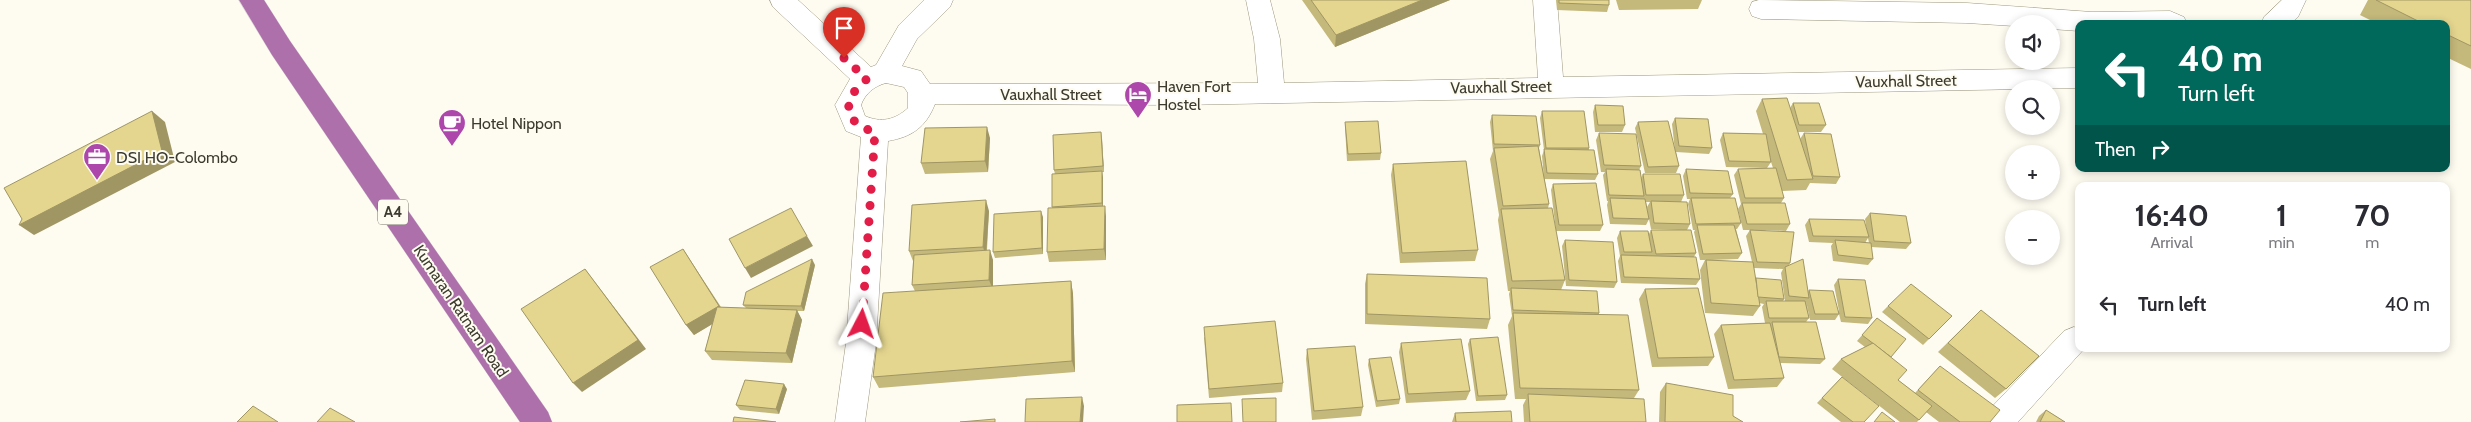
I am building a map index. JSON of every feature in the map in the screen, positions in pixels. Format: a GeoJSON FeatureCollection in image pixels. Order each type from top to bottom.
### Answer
{"type":"FeatureCollection","features":[{"type":"Feature","properties":{"kind":"highway","name":"Kumaran Ratnam Road"},"geometry":{"type":"LineString","coordinates":[[251,0],[287,56],[537,422]]}},
{"type":"Feature","properties":{"kind":"street"},"geometry":{"type":"LineString","coordinates":[[782,0],[877,76],[912,78],[923,94],[923,104],[919,113],[911,122],[900,128],[875,132],[855,123],[848,105],[854,90],[877,76],[897,45],[918,20],[941,0]]}},
{"type":"Feature","properties":{"kind":"street"},"geometry":{"type":"LineString","coordinates":[[1258,0],[1268,38],[1272,92]]}},
{"type":"Feature","properties":{"kind":"street"},"geometry":{"type":"LineString","coordinates":[[1545,0],[1551,86]]}},
{"type":"Feature","properties":{"kind":"street"},"geometry":{"type":"LineString","coordinates":[[2278,20],[2289,10],[2294,0]]}},
{"type":"Feature","properties":{"kind":"street"},"geometry":{"type":"LineString","coordinates":[[1761,10],[1967,13],[2075,21]]}},
{"type":"Feature","properties":{"kind":"street","name":"Vauxhall Street"},"geometry":{"type":"LineString","coordinates":[[923,94],[1180,95],[1551,86],[2075,78]]}},
{"type":"Feature","properties":{"kind":"street"},"geometry":{"type":"LineString","coordinates":[[848,418],[861,343],[875,132]]}},
{"type":"Feature","properties":{"kind":"street"},"geometry":{"type":"LineString","coordinates":[[1998,422],[2074,340]]}},
{"type":"Feature","properties":{"kind":"building"},"geometry":{"type":"Polygon","coordinates":[[[1311,0],[1422,0],[1336,35],[1311,0]]]}},
{"type":"Feature","properties":{"kind":"building"},"geometry":{"type":"Polygon","coordinates":[[[1559,0],[1609,0],[1609,5],[1559,3],[1559,0]]]}},
{"type":"Feature","properties":{"kind":"building"},"geometry":{"type":"Polygon","coordinates":[[[2376,0],[2471,0],[2471,46],[2450,36],[2450,20],[2416,20],[2376,0]]]}},
{"type":"Feature","properties":{"kind":"building"},"geometry":{"type":"Polygon","coordinates":[[[1787,98],[1813,179],[1787,180],[1762,99],[1787,98]]]}},
{"type":"Feature","properties":{"kind":"building"},"geometry":{"type":"Polygon","coordinates":[[[1793,103],[1819,103],[1826,125],[1799,125],[1793,103]]]}},
{"type":"Feature","properties":{"kind":"building"},"geometry":{"type":"Polygon","coordinates":[[[1595,105],[1623,106],[1625,125],[1598,125],[1595,105]]]}},
{"type":"Feature","properties":{"kind":"building"},"geometry":{"type":"Polygon","coordinates":[[[152,111],[162,151],[19,225],[22,219],[4,188],[152,111]]]}},
{"type":"Feature","properties":{"kind":"building"},"geometry":{"type":"Polygon","coordinates":[[[1542,111],[1584,111],[1589,148],[1546,148],[1542,111]]]}},
{"type":"Feature","properties":{"kind":"building"},"geometry":{"type":"Polygon","coordinates":[[[1492,115],[1536,116],[1540,145],[1494,144],[1492,115]]]}},
{"type":"Feature","properties":{"kind":"building"},"geometry":{"type":"Polygon","coordinates":[[[1675,118],[1708,119],[1712,148],[1679,146],[1675,118]]]}},
{"type":"Feature","properties":{"kind":"building"},"geometry":{"type":"Polygon","coordinates":[[[1378,121],[1381,153],[1348,154],[1345,122],[1378,121]]]}},
{"type":"Feature","properties":{"kind":"building"},"geometry":{"type":"Polygon","coordinates":[[[1668,121],[1679,166],[1648,167],[1638,122],[1668,121]]]}},
{"type":"Feature","properties":{"kind":"building"},"geometry":{"type":"Polygon","coordinates":[[[987,127],[985,161],[921,163],[925,128],[987,127]]]}},
{"type":"Feature","properties":{"kind":"building"},"geometry":{"type":"Polygon","coordinates":[[[1101,132],[1103,166],[1054,170],[1053,135],[1101,132]]]}},
{"type":"Feature","properties":{"kind":"building"},"geometry":{"type":"Polygon","coordinates":[[[1599,133],[1636,134],[1641,166],[1604,165],[1599,133]]]}},
{"type":"Feature","properties":{"kind":"building"},"geometry":{"type":"Polygon","coordinates":[[[1723,133],[1766,134],[1771,162],[1729,161],[1723,133]]]}},
{"type":"Feature","properties":{"kind":"building"},"geometry":{"type":"Polygon","coordinates":[[[1804,133],[1831,134],[1840,177],[1813,176],[1804,133]]]}},
{"type":"Feature","properties":{"kind":"building"},"geometry":{"type":"Polygon","coordinates":[[[1538,146],[1549,204],[1503,206],[1494,148],[1538,146]]]}},
{"type":"Feature","properties":{"kind":"building"},"geometry":{"type":"Polygon","coordinates":[[[1544,149],[1594,150],[1598,174],[1547,173],[1544,149]]]}},
{"type":"Feature","properties":{"kind":"building"},"geometry":{"type":"Polygon","coordinates":[[[1466,161],[1478,250],[1402,253],[1393,164],[1466,161]]]}},
{"type":"Feature","properties":{"kind":"building"},"geometry":{"type":"Polygon","coordinates":[[[1776,168],[1784,198],[1745,198],[1738,169],[1776,168]]]}},
{"type":"Feature","properties":{"kind":"building"},"geometry":{"type":"Polygon","coordinates":[[[1606,169],[1640,170],[1644,196],[1609,195],[1606,169]]]}},
{"type":"Feature","properties":{"kind":"building"},"geometry":{"type":"Polygon","coordinates":[[[1686,169],[1728,171],[1733,194],[1690,193],[1686,169]]]}},
{"type":"Feature","properties":{"kind":"building"},"geometry":{"type":"Polygon","coordinates":[[[1102,171],[1102,203],[1052,207],[1052,174],[1102,171]]]}},
{"type":"Feature","properties":{"kind":"building"},"geometry":{"type":"Polygon","coordinates":[[[1643,174],[1680,174],[1684,195],[1646,195],[1643,174]]]}},
{"type":"Feature","properties":{"kind":"building"},"geometry":{"type":"Polygon","coordinates":[[[1596,183],[1603,225],[1559,225],[1553,184],[1596,183]]]}},
{"type":"Feature","properties":{"kind":"building"},"geometry":{"type":"Polygon","coordinates":[[[1610,198],[1645,199],[1649,219],[1613,218],[1610,198]]]}},
{"type":"Feature","properties":{"kind":"building"},"geometry":{"type":"Polygon","coordinates":[[[1691,198],[1735,198],[1741,223],[1696,224],[1691,198]]]}},
{"type":"Feature","properties":{"kind":"building"},"geometry":{"type":"Polygon","coordinates":[[[986,200],[983,247],[909,251],[912,205],[986,200]]]}},
{"type":"Feature","properties":{"kind":"building"},"geometry":{"type":"Polygon","coordinates":[[[1651,201],[1687,202],[1690,224],[1654,223],[1651,201]]]}},
{"type":"Feature","properties":{"kind":"building"},"geometry":{"type":"Polygon","coordinates":[[[1742,203],[1785,203],[1790,224],[1747,224],[1742,203]]]}},
{"type":"Feature","properties":{"kind":"building"},"geometry":{"type":"Polygon","coordinates":[[[1105,206],[1104,249],[1047,252],[1048,208],[1105,206]]]}},
{"type":"Feature","properties":{"kind":"building"},"geometry":{"type":"Polygon","coordinates":[[[791,208],[807,236],[745,268],[729,239],[791,208]]]}},
{"type":"Feature","properties":{"kind":"building"},"geometry":{"type":"Polygon","coordinates":[[[1552,208],[1565,280],[1512,281],[1501,209],[1552,208]]]}},
{"type":"Feature","properties":{"kind":"building"},"geometry":{"type":"Polygon","coordinates":[[[1041,211],[1042,248],[993,252],[994,214],[1041,211]]]}},
{"type":"Feature","properties":{"kind":"building"},"geometry":{"type":"Polygon","coordinates":[[[1870,213],[1906,216],[1911,243],[1874,241],[1870,213]]]}},
{"type":"Feature","properties":{"kind":"building"},"geometry":{"type":"Polygon","coordinates":[[[1809,219],[1864,220],[1869,237],[1813,236],[1809,219]]]}},
{"type":"Feature","properties":{"kind":"building"},"geometry":{"type":"Polygon","coordinates":[[[1697,225],[1734,225],[1742,253],[1703,254],[1697,225]]]}},
{"type":"Feature","properties":{"kind":"building"},"geometry":{"type":"Polygon","coordinates":[[[1651,230],[1691,230],[1696,253],[1656,254],[1651,230]]]}},
{"type":"Feature","properties":{"kind":"building"},"geometry":{"type":"Polygon","coordinates":[[[1750,230],[1794,232],[1790,263],[1757,262],[1750,230]]]}},
{"type":"Feature","properties":{"kind":"building"},"geometry":{"type":"Polygon","coordinates":[[[1620,231],[1648,231],[1652,252],[1624,252],[1620,231]]]}},
{"type":"Feature","properties":{"kind":"building"},"geometry":{"type":"Polygon","coordinates":[[[1565,240],[1613,242],[1617,282],[1569,280],[1565,240]]]}},
{"type":"Feature","properties":{"kind":"building"},"geometry":{"type":"Polygon","coordinates":[[[1835,240],[1871,243],[1873,259],[1838,255],[1835,240]]]}},
{"type":"Feature","properties":{"kind":"building"},"geometry":{"type":"Polygon","coordinates":[[[683,249],[719,306],[686,325],[650,267],[683,249]]]}},
{"type":"Feature","properties":{"kind":"building"},"geometry":{"type":"Polygon","coordinates":[[[990,250],[989,280],[912,285],[914,255],[990,250]]]}},
{"type":"Feature","properties":{"kind":"building"},"geometry":{"type":"Polygon","coordinates":[[[1621,255],[1696,257],[1700,279],[1624,277],[1621,255]]]}},
{"type":"Feature","properties":{"kind":"building"},"geometry":{"type":"Polygon","coordinates":[[[812,259],[801,306],[743,305],[746,292],[812,259]]]}},
{"type":"Feature","properties":{"kind":"building"},"geometry":{"type":"Polygon","coordinates":[[[1803,259],[1809,298],[1789,296],[1785,267],[1803,259]]]}},
{"type":"Feature","properties":{"kind":"building"},"geometry":{"type":"Polygon","coordinates":[[[1706,260],[1753,262],[1760,306],[1711,303],[1706,260]]]}},
{"type":"Feature","properties":{"kind":"building"},"geometry":{"type":"Polygon","coordinates":[[[585,269],[638,340],[573,383],[521,309],[585,269]]]}},
{"type":"Feature","properties":{"kind":"building"},"geometry":{"type":"Polygon","coordinates":[[[1367,274],[1487,278],[1490,319],[1367,314],[1367,274]]]}},
{"type":"Feature","properties":{"kind":"building"},"geometry":{"type":"Polygon","coordinates":[[[1756,278],[1781,280],[1784,299],[1758,297],[1756,278]]]}},
{"type":"Feature","properties":{"kind":"building"},"geometry":{"type":"Polygon","coordinates":[[[1838,279],[1865,280],[1872,318],[1845,317],[1838,279]]]}},
{"type":"Feature","properties":{"kind":"building"},"geometry":{"type":"Polygon","coordinates":[[[1071,281],[1072,361],[873,377],[883,293],[1071,281]]]}},
{"type":"Feature","properties":{"kind":"building"},"geometry":{"type":"Polygon","coordinates":[[[1911,284],[1952,316],[1929,339],[1888,306],[1911,284]]]}},
{"type":"Feature","properties":{"kind":"building"},"geometry":{"type":"Polygon","coordinates":[[[1511,288],[1597,291],[1599,313],[1513,310],[1511,288]]]}},
{"type":"Feature","properties":{"kind":"building"},"geometry":{"type":"Polygon","coordinates":[[[1698,288],[1714,357],[1658,358],[1645,289],[1698,288]]]}},
{"type":"Feature","properties":{"kind":"building"},"geometry":{"type":"Polygon","coordinates":[[[1809,290],[1833,291],[1839,314],[1815,314],[1809,290]]]}},
{"type":"Feature","properties":{"kind":"building"},"geometry":{"type":"Polygon","coordinates":[[[1766,301],[1805,301],[1809,318],[1769,318],[1766,301]]]}},
{"type":"Feature","properties":{"kind":"building"},"geometry":{"type":"Polygon","coordinates":[[[717,307],[797,310],[786,353],[705,351],[717,307]]]}},
{"type":"Feature","properties":{"kind":"building"},"geometry":{"type":"Polygon","coordinates":[[[1981,310],[2039,356],[2006,389],[1948,343],[1981,310]]]}},
{"type":"Feature","properties":{"kind":"building"},"geometry":{"type":"Polygon","coordinates":[[[1513,313],[1628,315],[1639,390],[1520,388],[1513,313]]]}},
{"type":"Feature","properties":{"kind":"building"},"geometry":{"type":"Polygon","coordinates":[[[1877,318],[1906,339],[1891,357],[1862,335],[1877,318]]]}},
{"type":"Feature","properties":{"kind":"building"},"geometry":{"type":"Polygon","coordinates":[[[1275,321],[1283,383],[1209,389],[1204,327],[1275,321]]]}},
{"type":"Feature","properties":{"kind":"building"},"geometry":{"type":"Polygon","coordinates":[[[1772,322],[1816,322],[1825,359],[1779,357],[1772,322]]]}},
{"type":"Feature","properties":{"kind":"building"},"geometry":{"type":"Polygon","coordinates":[[[1770,323],[1784,378],[1734,380],[1721,325],[1770,323]]]}},
{"type":"Feature","properties":{"kind":"building"},"geometry":{"type":"Polygon","coordinates":[[[1498,337],[1507,395],[1478,396],[1470,339],[1498,337]]]}},
{"type":"Feature","properties":{"kind":"building"},"geometry":{"type":"Polygon","coordinates":[[[1461,339],[1470,391],[1408,394],[1401,343],[1461,339]]]}},
{"type":"Feature","properties":{"kind":"building"},"geometry":{"type":"Polygon","coordinates":[[[1873,343],[1907,370],[1898,380],[1932,406],[1919,420],[1841,359],[1873,343]]]}},
{"type":"Feature","properties":{"kind":"building"},"geometry":{"type":"Polygon","coordinates":[[[1355,346],[1363,407],[1314,411],[1307,349],[1355,346]]]}},
{"type":"Feature","properties":{"kind":"building"},"geometry":{"type":"Polygon","coordinates":[[[1391,357],[1400,399],[1377,401],[1369,359],[1391,357]]]}},
{"type":"Feature","properties":{"kind":"building"},"geometry":{"type":"Polygon","coordinates":[[[1940,366],[2000,410],[1990,422],[1960,422],[1918,390],[1940,366]]]}},
{"type":"Feature","properties":{"kind":"building"},"geometry":{"type":"Polygon","coordinates":[[[1842,377],[1879,406],[1864,422],[1853,422],[1822,398],[1842,377]]]}},
{"type":"Feature","properties":{"kind":"building"},"geometry":{"type":"Polygon","coordinates":[[[745,380],[784,384],[776,409],[736,405],[745,380]]]}},
{"type":"Feature","properties":{"kind":"building"},"geometry":{"type":"Polygon","coordinates":[[[1666,383],[1733,395],[1733,416],[1743,422],[1665,422],[1666,383]]]}},
{"type":"Feature","properties":{"kind":"building"},"geometry":{"type":"Polygon","coordinates":[[[1528,394],[1644,399],[1646,422],[1530,422],[1528,394]]]}},
{"type":"Feature","properties":{"kind":"building"},"geometry":{"type":"Polygon","coordinates":[[[1082,397],[1080,422],[1025,422],[1026,399],[1082,397]]]}},
{"type":"Feature","properties":{"kind":"building"},"geometry":{"type":"Polygon","coordinates":[[[1276,398],[1276,422],[1243,422],[1242,399],[1276,398]]]}},
{"type":"Feature","properties":{"kind":"building"},"geometry":{"type":"Polygon","coordinates":[[[1231,403],[1232,422],[1177,422],[1177,405],[1231,403]]]}},
{"type":"Feature","properties":{"kind":"building"},"geometry":{"type":"Polygon","coordinates":[[[253,406],[278,422],[237,422],[253,406]]]}},
{"type":"Feature","properties":{"kind":"building"},"geometry":{"type":"Polygon","coordinates":[[[330,408],[355,422],[317,422],[330,408]]]}},
{"type":"Feature","properties":{"kind":"building"},"geometry":{"type":"Polygon","coordinates":[[[2046,410],[2065,422],[2040,422],[2046,410]]]}},
{"type":"Feature","properties":{"kind":"building"},"geometry":{"type":"Polygon","coordinates":[[[1511,411],[1512,422],[1456,422],[1455,413],[1511,411]]]}},
{"type":"Feature","properties":{"kind":"building"},"geometry":{"type":"Polygon","coordinates":[[[1882,412],[1895,422],[1874,422],[1882,412]]]}},
{"type":"Feature","properties":{"kind":"building"},"geometry":{"type":"Polygon","coordinates":[[[734,417],[776,422],[733,422],[734,417]]]}},
{"type":"Feature","properties":{"kind":"building"},"geometry":{"type":"Polygon","coordinates":[[[995,419],[995,422],[960,422],[995,419]]]}},
{"type":"Feature","properties":{"kind":"place","name":"Haven Fort Hostel"},"geometry":{"type":"Point","coordinates":[1138,119]}},
{"type":"Feature","properties":{"kind":"place","name":"Hotel Nippon"},"geometry":{"type":"Point","coordinates":[452,147]}},
{"type":"Feature","properties":{"kind":"place","name":"DSI HO-Colombo"},"geometry":{"type":"Point","coordinates":[97,181]}},
{"type":"Feature","properties":{"kind":"route"},"geometry":{"type":"LineString","coordinates":[[844,58],[867,79],[851,95],[848,105],[850,114],[855,123],[864,129],[875,132],[862,324]]}}]}
